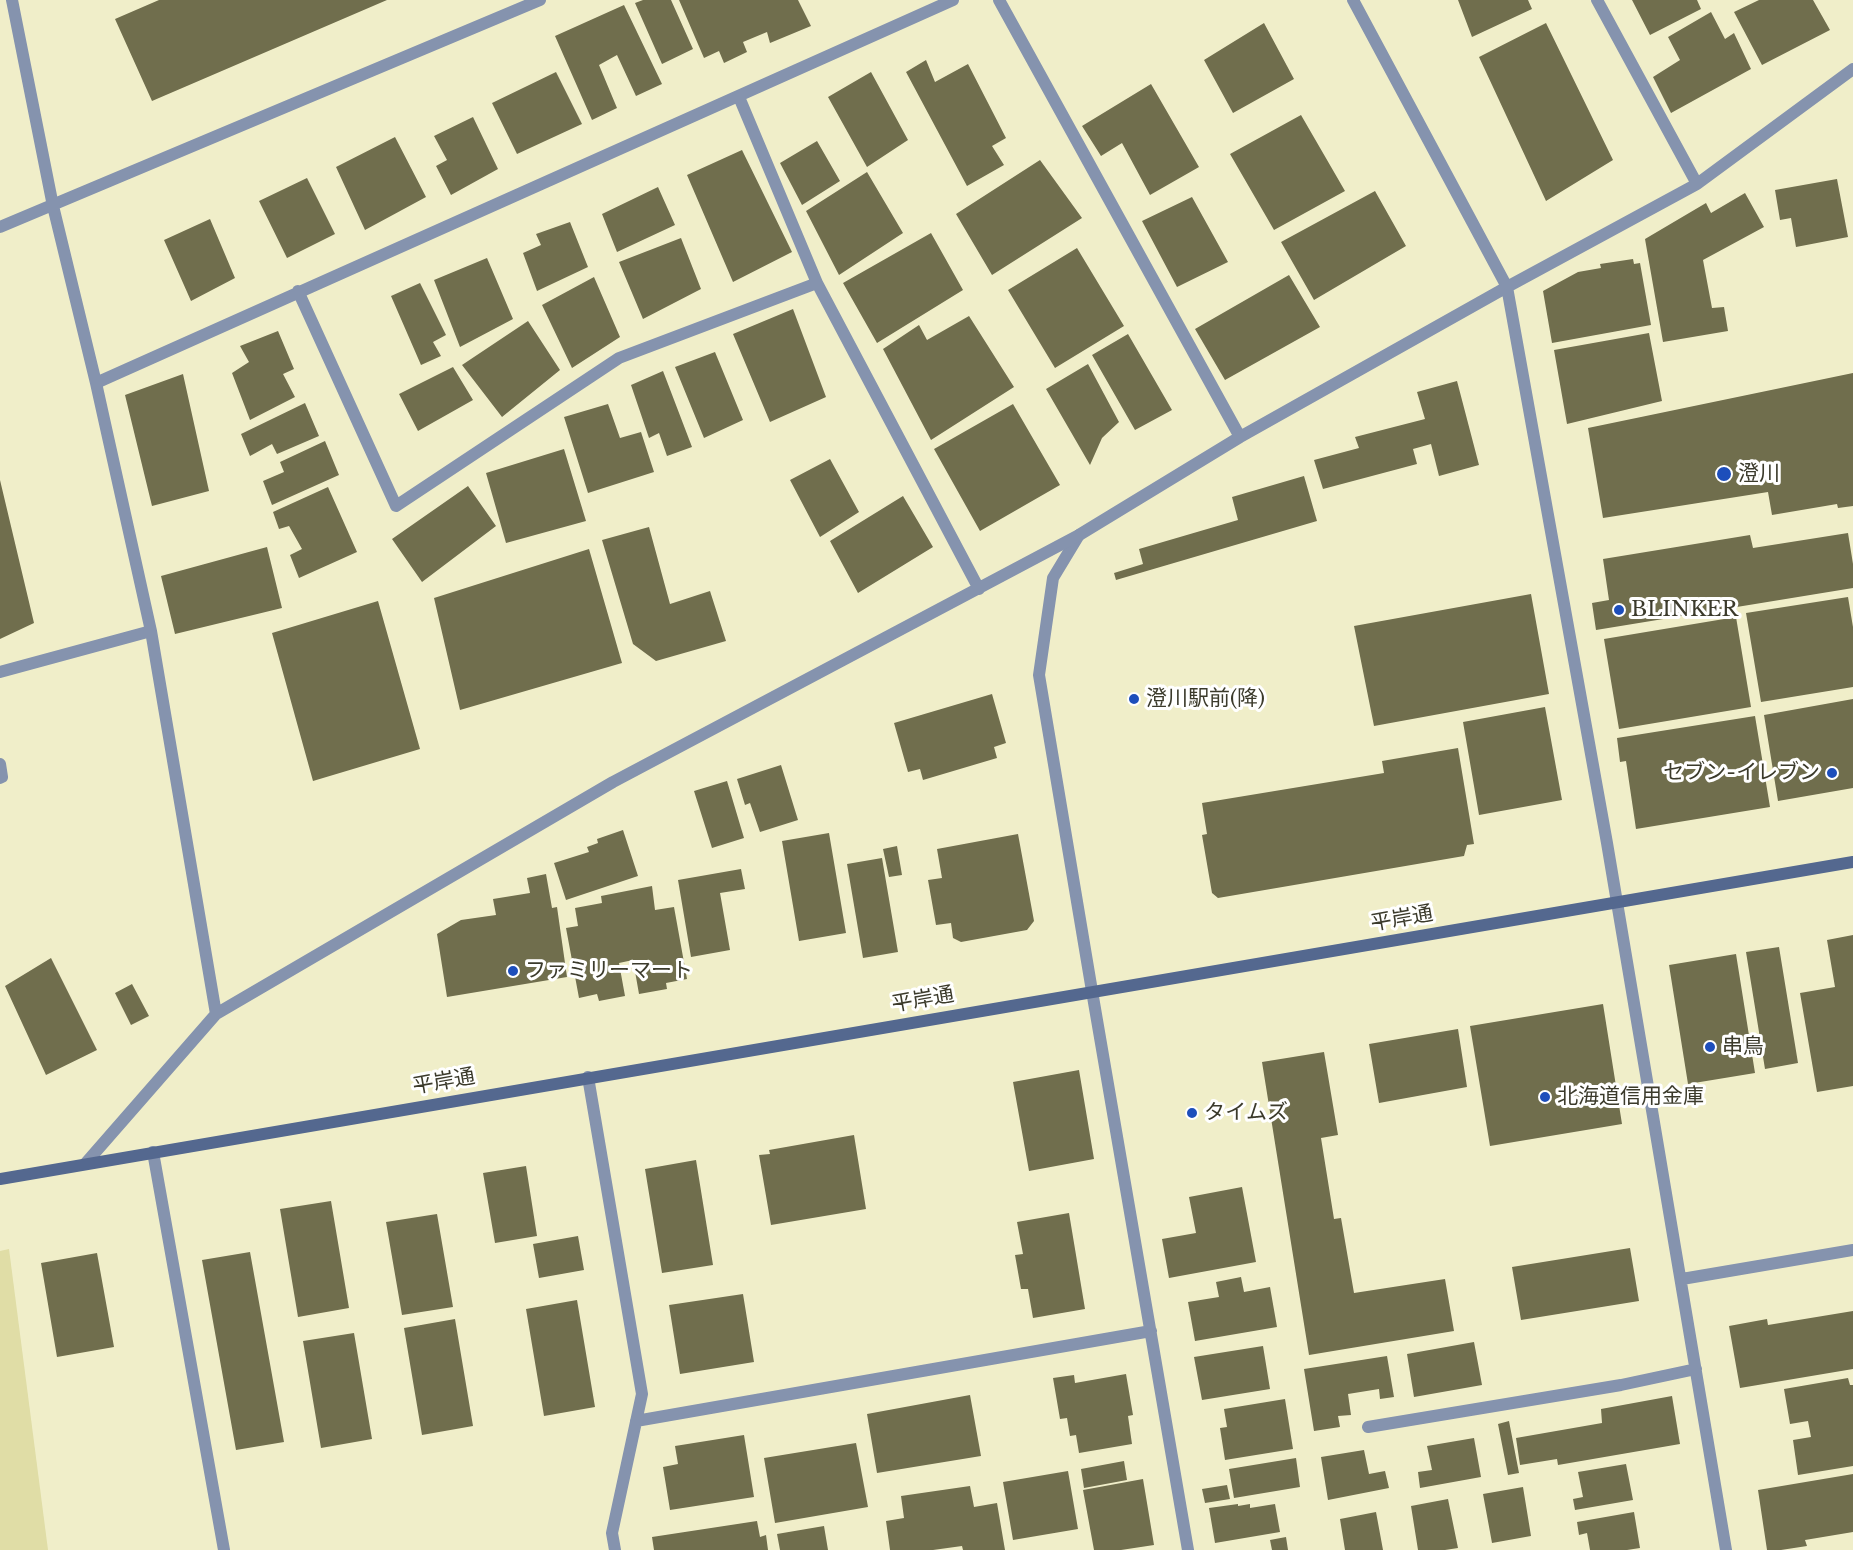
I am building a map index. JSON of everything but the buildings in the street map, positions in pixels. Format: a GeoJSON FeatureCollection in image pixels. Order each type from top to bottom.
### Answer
{"type":"FeatureCollection","features":[{"type":"Feature","properties":{"kind":"street"},"geometry":{"type":"LineString","coordinates":[[12,0],[53,206],[96,383],[151,631],[216,1014]]}},
{"type":"Feature","properties":{"kind":"street"},"geometry":{"type":"LineString","coordinates":[[0,227],[540,0]]}},
{"type":"Feature","properties":{"kind":"street"},"geometry":{"type":"LineString","coordinates":[[96,383],[953,0]]}},
{"type":"Feature","properties":{"kind":"street"},"geometry":{"type":"LineString","coordinates":[[999,0],[1240,438]]}},
{"type":"Feature","properties":{"kind":"street"},"geometry":{"type":"LineString","coordinates":[[1353,0],[1507,287],[1526,381],[1682,1279],[1726,1550]]}},
{"type":"Feature","properties":{"kind":"street"},"geometry":{"type":"LineString","coordinates":[[1597,0],[1697,184]]}},
{"type":"Feature","properties":{"kind":"street"},"geometry":{"type":"LineString","coordinates":[[84,1164],[216,1014],[613,782],[1079,536],[1240,438],[1507,287],[1697,184],[1853,69]]}},
{"type":"Feature","properties":{"kind":"street"},"geometry":{"type":"LineString","coordinates":[[739,97],[817,283],[979,589]]}},
{"type":"Feature","properties":{"kind":"street"},"geometry":{"type":"LineString","coordinates":[[298,291],[396,506],[619,358],[817,283]]}},
{"type":"Feature","properties":{"kind":"street"},"geometry":{"type":"LineString","coordinates":[[1079,536],[1053,578],[1039,675],[1188,1550]]}},
{"type":"Feature","properties":{"kind":"street"},"geometry":{"type":"LineString","coordinates":[[0,672],[151,631]]}},
{"type":"Feature","properties":{"kind":"street"},"geometry":{"type":"LineString","coordinates":[[0,765],[2,777],[0,778]]}},
{"type":"Feature","properties":{"kind":"street","name":"平岸通"},"geometry":{"type":"LineString","coordinates":[[0,1179],[1853,862]]}},
{"type":"Feature","properties":{"kind":"street"},"geometry":{"type":"LineString","coordinates":[[588,1077],[642,1394],[612,1533],[615,1550]]}},
{"type":"Feature","properties":{"kind":"street"},"geometry":{"type":"LineString","coordinates":[[153,1152],[224,1550]]}},
{"type":"Feature","properties":{"kind":"street"},"geometry":{"type":"LineString","coordinates":[[1682,1279],[1853,1250]]}},
{"type":"Feature","properties":{"kind":"street"},"geometry":{"type":"LineString","coordinates":[[636,1421],[1151,1331]]}},
{"type":"Feature","properties":{"kind":"street"},"geometry":{"type":"LineString","coordinates":[[1368,1427],[1621,1385],[1696,1369]]}},
{"type":"Feature","properties":{"kind":"shaded area"},"geometry":{"type":"Polygon","coordinates":[[[9,1249],[48,1550],[0,1550],[0,1251],[9,1249]]]}},
{"type":"Feature","properties":{"kind":"place","name":"澄川"},"geometry":{"type":"Point","coordinates":[1724,474]}},
{"type":"Feature","properties":{"kind":"place","name":"BLINKER"},"geometry":{"type":"Point","coordinates":[1619,610]}},
{"type":"Feature","properties":{"kind":"place","name":"澄川駅前(降)"},"geometry":{"type":"Point","coordinates":[1134,699]}},
{"type":"Feature","properties":{"kind":"place","name":"セブン-イレブン"},"geometry":{"type":"Point","coordinates":[1832,773]}},
{"type":"Feature","properties":{"kind":"place","name":"ファミリーマート"},"geometry":{"type":"Point","coordinates":[513,971]}},
{"type":"Feature","properties":{"kind":"place","name":"串鳥"},"geometry":{"type":"Point","coordinates":[1710,1047]}},
{"type":"Feature","properties":{"kind":"place","name":"北海道信用金庫"},"geometry":{"type":"Point","coordinates":[1545,1097]}},
{"type":"Feature","properties":{"kind":"place","name":"タイムズ"},"geometry":{"type":"Point","coordinates":[1192,1113]}}]}
